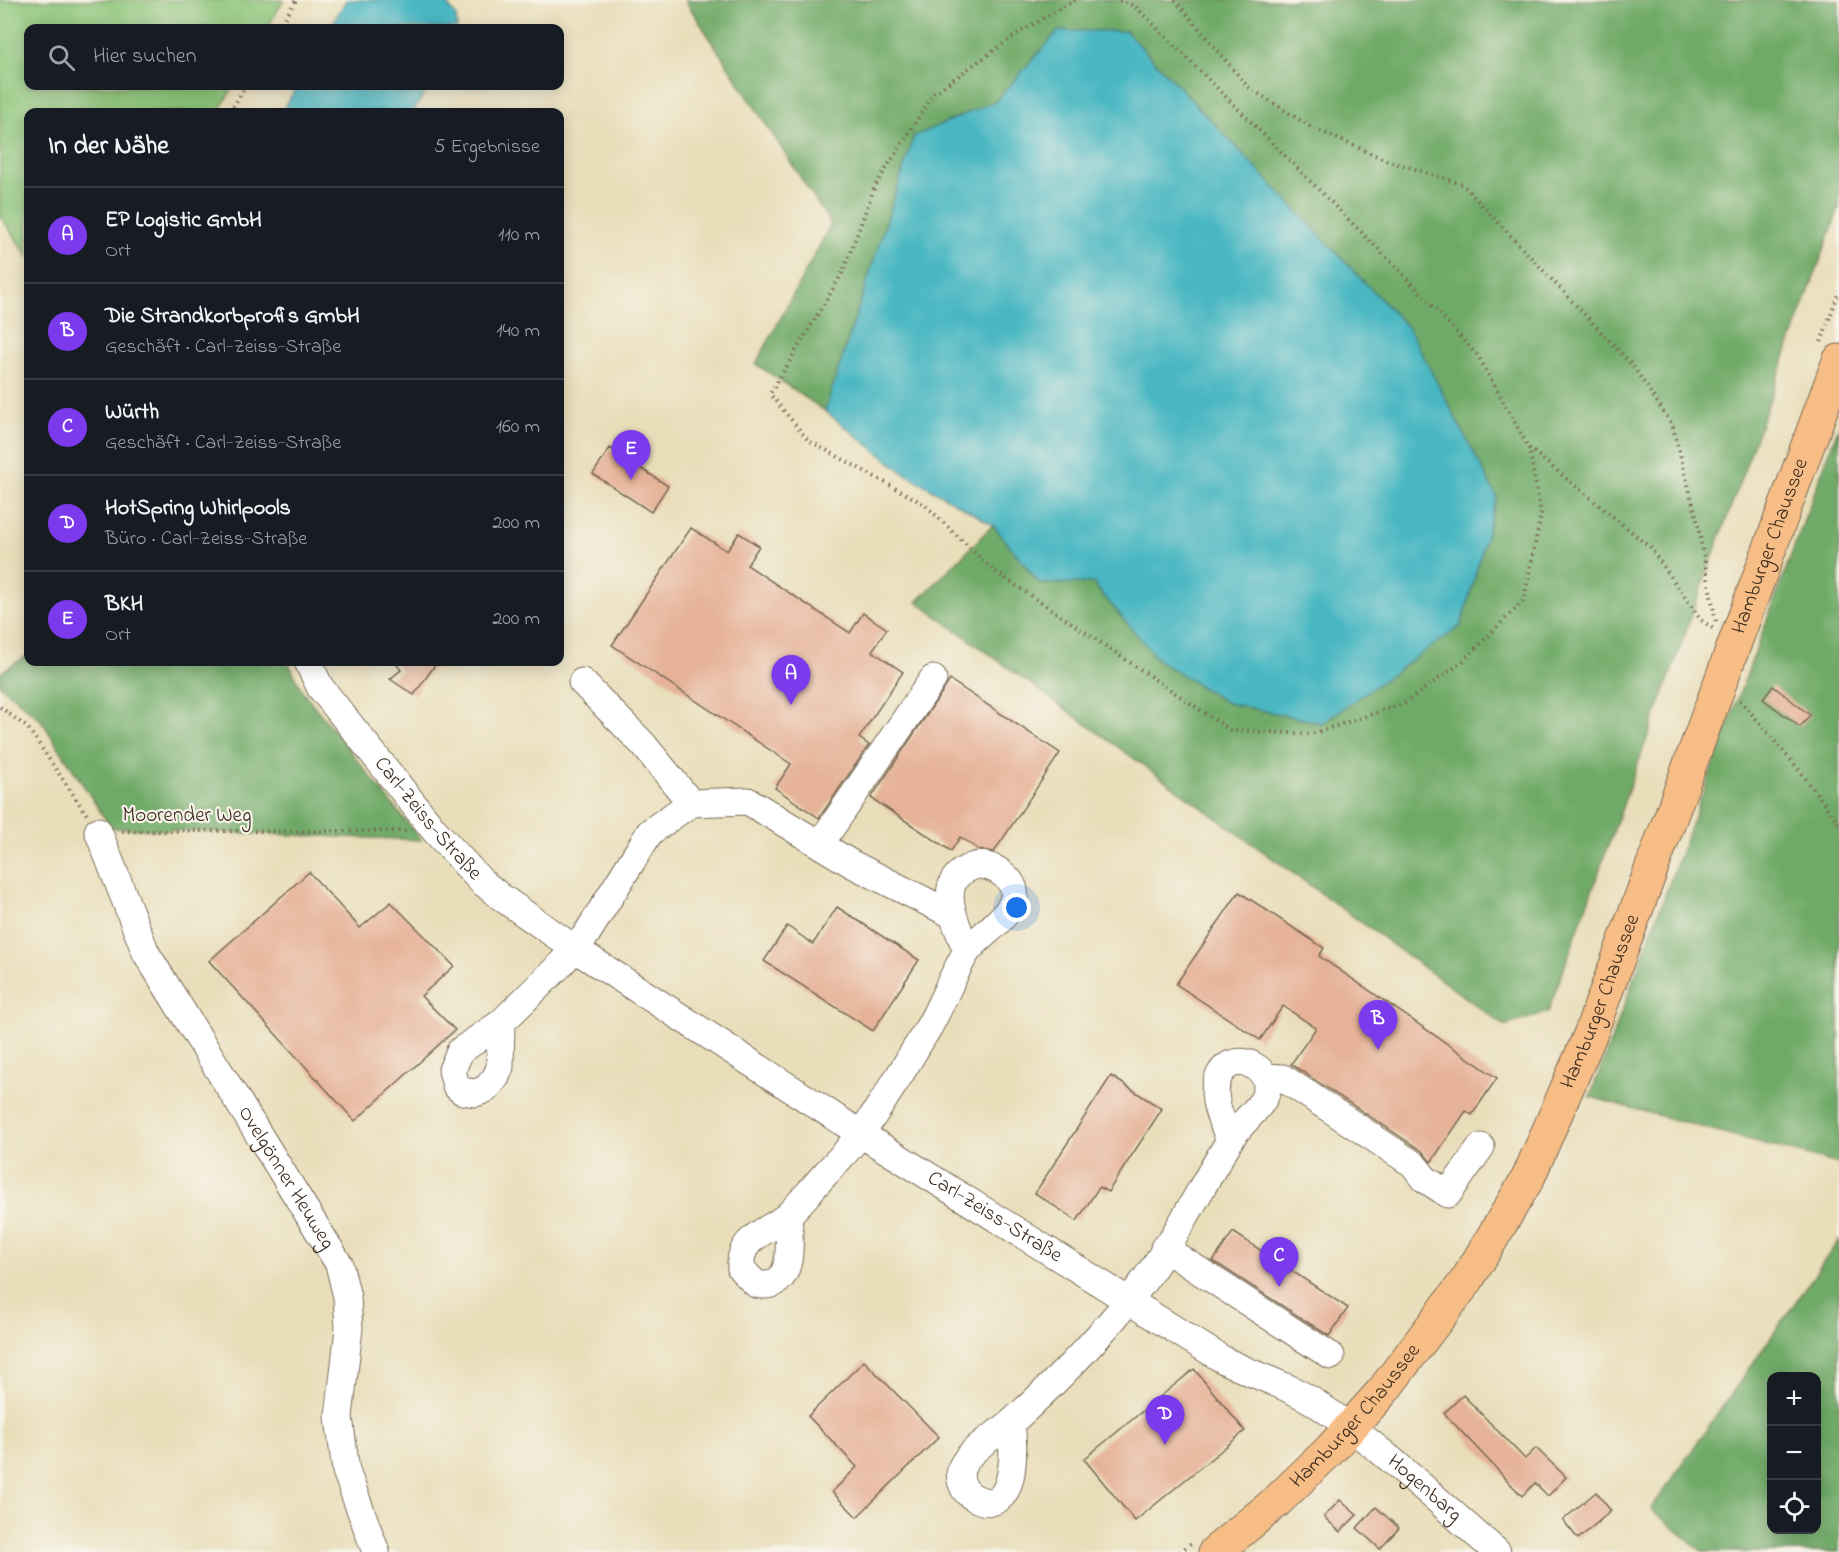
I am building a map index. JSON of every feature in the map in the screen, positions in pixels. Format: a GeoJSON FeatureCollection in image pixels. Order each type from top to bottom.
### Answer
{"type":"FeatureCollection","features":[{"type":"Feature","properties":{"kind":"main road","name":"Hamburger Chaussee"},"geometry":{"type":"LineString","coordinates":[[1205,1546],[1275,1503],[1350,1429],[1420,1344],[1467,1280],[1528,1178],[1590,1035],[1722,679],[1829,353]]}},
{"type":"Feature","properties":{"kind":"street","name":"Carl-Zeiss-Straße"},"geometry":{"type":"LineString","coordinates":[[310,666],[320,687],[435,831],[481,881],[575,949],[861,1134],[1222,1359],[1241,1370],[1291,1388],[1350,1429]]}},
{"type":"Feature","properties":{"kind":"street"},"geometry":{"type":"LineString","coordinates":[[820,844],[933,679]]}},
{"type":"Feature","properties":{"kind":"street"},"geometry":{"type":"LineString","coordinates":[[582,682],[643,744],[691,803]]}},
{"type":"Feature","properties":{"kind":"street"},"geometry":{"type":"LineString","coordinates":[[501,1023],[575,949],[650,832],[691,803],[748,801],[820,844],[953,915]]}},
{"type":"Feature","properties":{"kind":"street","name":"Ovelgönner Heuweg"},"geometry":{"type":"LineString","coordinates":[[98,831],[146,952],[339,1264],[347,1297],[349,1328],[339,1417],[346,1471],[376,1552]]}},
{"type":"Feature","properties":{"kind":"street"},"geometry":{"type":"LineString","coordinates":[[788,1215],[861,1134],[929,1027],[967,951],[1007,914],[1012,900],[1012,887],[998,870],[979,865],[970,867],[957,875],[949,888],[953,915],[967,951]]}},
{"type":"Feature","properties":{"kind":"street"},"geometry":{"type":"LineString","coordinates":[[1011,1423],[1129,1300],[1164,1248],[1230,1139],[1265,1097],[1267,1087],[1265,1077],[1258,1067],[1246,1062],[1234,1063],[1224,1068],[1218,1078],[1217,1107],[1230,1139]]}},
{"type":"Feature","properties":{"kind":"street"},"geometry":{"type":"LineString","coordinates":[[1265,1077],[1283,1078],[1413,1164],[1425,1179],[1448,1194],[1481,1147]]}},
{"type":"Feature","properties":{"kind":"street"},"geometry":{"type":"LineString","coordinates":[[1164,1248],[1331,1356]]}},
{"type":"Feature","properties":{"kind":"street","name":"Hogenbarg"},"geometry":{"type":"LineString","coordinates":[[1350,1429],[1497,1552]]}},
{"type":"Feature","properties":{"kind":"path"},"geometry":{"type":"LineString","coordinates":[[281,24],[296,0]]}},
{"type":"Feature","properties":{"kind":"path"},"geometry":{"type":"LineString","coordinates":[[1075,0],[1020,32],[934,93],[875,186],[843,272],[770,394],[808,440],[924,504],[993,570],[1230,730],[1312,734],[1405,703],[1463,661],[1524,600],[1541,514],[1529,448],[1478,356],[1418,290],[1227,95],[1135,6],[1117,0]]}},
{"type":"Feature","properties":{"kind":"path"},"geometry":{"type":"LineString","coordinates":[[1175,0],[1248,87],[1311,127],[1386,160],[1462,184],[1632,365],[1672,424],[1696,515],[1719,632]]}},
{"type":"Feature","properties":{"kind":"path"},"geometry":{"type":"LineString","coordinates":[[232,108],[244,90]]}},
{"type":"Feature","properties":{"kind":"path"},"geometry":{"type":"LineString","coordinates":[[1829,353],[1839,291]]}},
{"type":"Feature","properties":{"kind":"path"},"geometry":{"type":"LineString","coordinates":[[1529,448],[1650,547],[1701,620]]}},
{"type":"Feature","properties":{"kind":"path"},"geometry":{"type":"LineString","coordinates":[[1722,679],[1800,771],[1839,824]]}},
{"type":"Feature","properties":{"kind":"path","name":"Moorender Weg"},"geometry":{"type":"LineString","coordinates":[[0,707],[28,728],[98,831],[435,831]]}},
{"type":"Feature","properties":{"kind":"path"},"geometry":{"type":"LineString","coordinates":[[1180,1552],[1205,1546]]}},
{"type":"Feature","properties":{"kind":"green space"},"geometry":{"type":"Polygon","coordinates":[[[0,0],[284,0],[269,24],[24,24],[24,90],[232,90],[220,108],[24,108],[24,251],[0,215],[0,0]]]}},
{"type":"Feature","properties":{"kind":"green space"},"geometry":{"type":"Polygon","coordinates":[[[685,0],[1839,0],[1839,208],[1548,1012],[1505,1026],[917,602],[993,525],[1040,584],[1093,583],[1159,661],[1227,703],[1322,723],[1058,31],[996,101],[914,136],[825,411],[756,364],[831,224],[685,0]]]}},
{"type":"Feature","properties":{"kind":"green space"},"geometry":{"type":"Polygon","coordinates":[[[1839,426],[1839,1164],[1590,1097],[1839,426]]]}},
{"type":"Feature","properties":{"kind":"green space"},"geometry":{"type":"Polygon","coordinates":[[[24,658],[24,666],[290,666],[303,692],[421,840],[111,828],[41,720],[0,685],[0,673],[24,658]]]}},
{"type":"Feature","properties":{"kind":"green space"},"geometry":{"type":"Polygon","coordinates":[[[1839,1240],[1839,1552],[1703,1552],[1651,1509],[1839,1240]]]}},
{"type":"Feature","properties":{"kind":"water"},"geometry":{"type":"Polygon","coordinates":[[[346,0],[444,0],[456,16],[457,24],[332,24],[346,0]]]}},
{"type":"Feature","properties":{"kind":"water"},"geometry":{"type":"Polygon","coordinates":[[[1058,31],[1126,31],[1409,329],[1497,497],[1461,626],[1322,723],[1227,703],[1159,661],[1093,583],[1040,584],[993,525],[904,473],[825,411],[914,136],[996,101],[1058,31]]]}},
{"type":"Feature","properties":{"kind":"water"},"geometry":{"type":"Polygon","coordinates":[[[295,90],[427,90],[415,108],[284,108],[295,90]]]}},
{"type":"Feature","properties":{"kind":"building"},"geometry":{"type":"Polygon","coordinates":[[[610,448],[668,486],[651,512],[593,474],[610,448]]]}},
{"type":"Feature","properties":{"kind":"building"},"geometry":{"type":"Polygon","coordinates":[[[691,528],[727,551],[739,533],[759,546],[747,565],[850,633],[863,613],[887,629],[872,651],[903,672],[859,738],[869,745],[819,818],[775,788],[791,764],[612,645],[691,528]]]}},
{"type":"Feature","properties":{"kind":"building"},"geometry":{"type":"Polygon","coordinates":[[[398,666],[434,666],[414,695],[390,679],[401,670],[398,666]]]}},
{"type":"Feature","properties":{"kind":"building"},"geometry":{"type":"Polygon","coordinates":[[[950,680],[1060,753],[994,852],[979,850],[960,837],[951,851],[871,798],[950,680]]]}},
{"type":"Feature","properties":{"kind":"building"},"geometry":{"type":"Polygon","coordinates":[[[1773,686],[1810,715],[1800,727],[1763,699],[1773,686]]]}},
{"type":"Feature","properties":{"kind":"building"},"geometry":{"type":"Polygon","coordinates":[[[309,872],[360,928],[391,902],[454,966],[421,996],[455,1030],[355,1121],[209,961],[309,872]]]}},
{"type":"Feature","properties":{"kind":"building"},"geometry":{"type":"Polygon","coordinates":[[[1239,892],[1324,948],[1319,956],[1497,1078],[1472,1115],[1466,1111],[1431,1162],[1422,1151],[1291,1064],[1316,1028],[1283,1006],[1260,1040],[1176,984],[1239,892]]]}},
{"type":"Feature","properties":{"kind":"building"},"geometry":{"type":"Polygon","coordinates":[[[837,907],[919,960],[873,1031],[764,961],[787,926],[813,944],[837,907]]]}},
{"type":"Feature","properties":{"kind":"building"},"geometry":{"type":"Polygon","coordinates":[[[1111,1076],[1162,1109],[1108,1192],[1099,1187],[1077,1221],[1035,1193],[1111,1076]]]}},
{"type":"Feature","properties":{"kind":"building"},"geometry":{"type":"Polygon","coordinates":[[[1233,1232],[1348,1308],[1329,1336],[1213,1261],[1233,1232]]]}},
{"type":"Feature","properties":{"kind":"building"},"geometry":{"type":"Polygon","coordinates":[[[864,1361],[939,1437],[857,1517],[832,1492],[857,1467],[808,1416],[864,1361]]]}},
{"type":"Feature","properties":{"kind":"building"},"geometry":{"type":"Polygon","coordinates":[[[1194,1369],[1245,1431],[1135,1521],[1084,1459],[1194,1369]]]}},
{"type":"Feature","properties":{"kind":"building"},"geometry":{"type":"Polygon","coordinates":[[[1463,1395],[1525,1459],[1536,1448],[1566,1477],[1548,1496],[1535,1483],[1522,1496],[1444,1413],[1463,1395]]]}},
{"type":"Feature","properties":{"kind":"building"},"geometry":{"type":"Polygon","coordinates":[[[1596,1492],[1611,1511],[1578,1539],[1563,1520],[1596,1492]]]}},
{"type":"Feature","properties":{"kind":"building"},"geometry":{"type":"Polygon","coordinates":[[[1340,1500],[1357,1515],[1340,1532],[1324,1517],[1340,1500]]]}},
{"type":"Feature","properties":{"kind":"building"},"geometry":{"type":"Polygon","coordinates":[[[1376,1507],[1399,1528],[1380,1549],[1357,1528],[1376,1507]]]}},
{"type":"Feature","properties":{"kind":"place","name":"BKH"},"geometry":{"type":"Point","coordinates":[631,480]}},
{"type":"Feature","properties":{"kind":"place","name":"EP Logistic GmbH"},"geometry":{"type":"Point","coordinates":[791,705]}},
{"type":"Feature","properties":{"kind":"place","name":"Die Strandkorbprofis GmbH"},"geometry":{"type":"Point","coordinates":[1378,1050]}},
{"type":"Feature","properties":{"kind":"place","name":"Würth"},"geometry":{"type":"Point","coordinates":[1279,1287]}},
{"type":"Feature","properties":{"kind":"place","name":"HotSpring Whirlpools"},"geometry":{"type":"Point","coordinates":[1165,1445]}}]}
